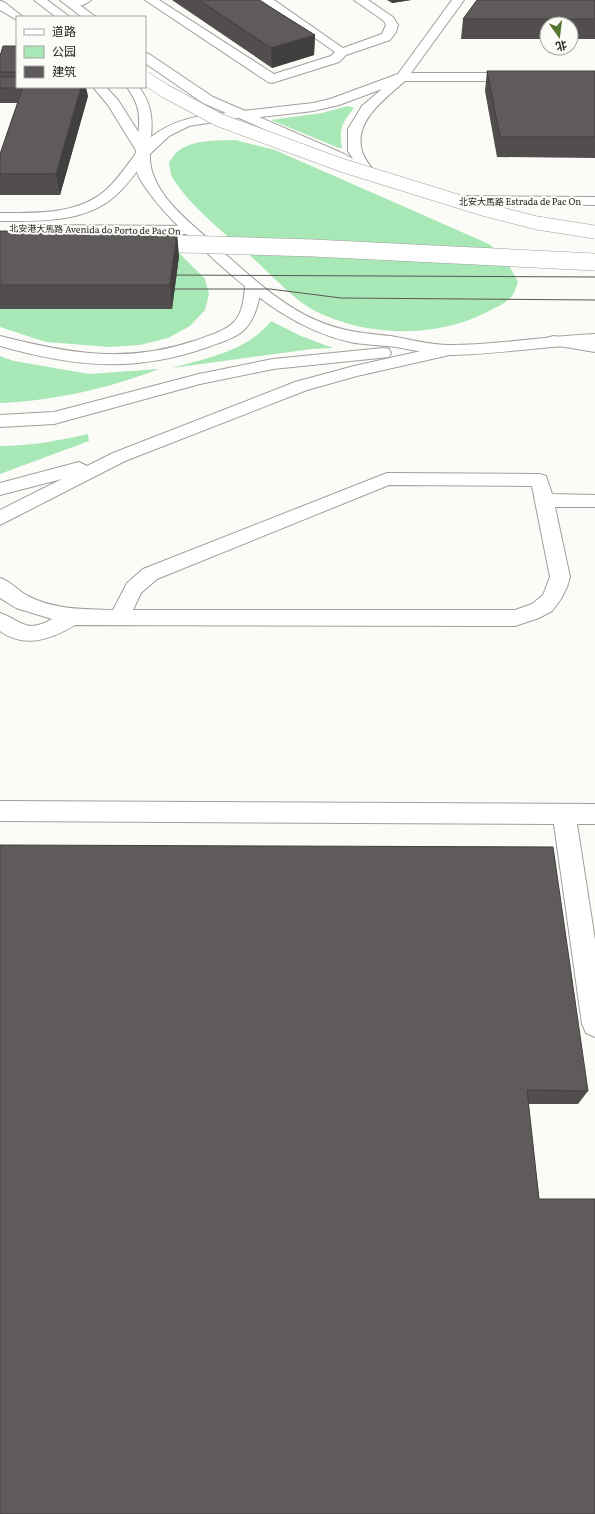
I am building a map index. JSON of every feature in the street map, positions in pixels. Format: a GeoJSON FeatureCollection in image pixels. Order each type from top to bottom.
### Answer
{"type":"FeatureCollection","features":[{"type":"Feature","properties":{"kind":"main road"},"geometry":{"type":"LineString","coordinates":[[40,0],[63,16]]}},
{"type":"Feature","properties":{"kind":"main road"},"geometry":{"type":"LineString","coordinates":[[69,2],[85,0]]}},
{"type":"Feature","properties":{"kind":"main road"},"geometry":{"type":"LineString","coordinates":[[152,0],[272,79],[335,59],[342,52],[386,38],[392,25],[389,19],[360,0]]}},
{"type":"Feature","properties":{"kind":"main road"},"geometry":{"type":"LineString","coordinates":[[267,0],[342,52]]}},
{"type":"Feature","properties":{"kind":"main road"},"geometry":{"type":"LineString","coordinates":[[370,175],[356,151],[355,129],[367,109],[402,77],[458,0]]}},
{"type":"Feature","properties":{"kind":"main road"},"geometry":{"type":"LineString","coordinates":[[27,2],[47,16]]}},
{"type":"Feature","properties":{"kind":"main road"},"geometry":{"type":"LineString","coordinates":[[69,2],[89,16]]}},
{"type":"Feature","properties":{"kind":"main road"},"geometry":{"type":"LineString","coordinates":[[0,4],[16,16]]}},
{"type":"Feature","properties":{"kind":"main road","name":"北安大馬路 Estrada de Pac On"},"geometry":{"type":"LineString","coordinates":[[146,58],[208,100],[339,157],[370,175],[407,189],[504,216],[595,226]]}},
{"type":"Feature","properties":{"kind":"main road"},"geometry":{"type":"LineString","coordinates":[[402,77],[525,77]]}},
{"type":"Feature","properties":{"kind":"main road","name":"北安港大馬路 Avenida do Porto de Pac On"},"geometry":{"type":"LineString","coordinates":[[0,217],[40,217],[65,214],[80,209],[108,195],[126,177],[144,152],[164,132],[177,126],[194,121],[313,107],[334,102],[402,77]]}},
{"type":"Feature","properties":{"kind":"main road"},"geometry":{"type":"LineString","coordinates":[[146,79],[192,107],[219,120],[356,170],[494,212],[537,223],[595,232]]}},
{"type":"Feature","properties":{"kind":"main road"},"geometry":{"type":"LineString","coordinates":[[100,88],[112,103],[144,152]]}},
{"type":"Feature","properties":{"kind":"main road"},"geometry":{"type":"LineString","coordinates":[[134,88],[138,93],[144,108],[146,122],[143,168],[145,176],[157,194],[190,230],[254,286],[291,313],[322,328],[349,336],[448,350]]}},
{"type":"Feature","properties":{"kind":"main road","name":"北安大馬路 Estrada de Pac On"},"geometry":{"type":"LineString","coordinates":[[445,200],[595,201]]}},
{"type":"Feature","properties":{"kind":"main road","name":"北安港大馬路 Avenida do Porto de Pac On"},"geometry":{"type":"LineString","coordinates":[[0,228],[190,230]]}},
{"type":"Feature","properties":{"kind":"main road"},"geometry":{"type":"LineString","coordinates":[[31,242],[249,245],[595,262]]}},
{"type":"Feature","properties":{"kind":"main road"},"geometry":{"type":"LineString","coordinates":[[0,341],[34,351],[69,357],[109,360],[149,358],[213,340],[239,327],[250,309],[254,286]]}},
{"type":"Feature","properties":{"kind":"main road"},"geometry":{"type":"LineString","coordinates":[[0,421],[54,418],[199,379],[273,364],[352,355],[448,350],[552,341],[595,339]]}},
{"type":"Feature","properties":{"kind":"main road"},"geometry":{"type":"LineString","coordinates":[[552,341],[595,347]]}},
{"type":"Feature","properties":{"kind":"main road"},"geometry":{"type":"LineString","coordinates":[[0,518],[119,457],[301,386],[354,371],[448,350]]}},
{"type":"Feature","properties":{"kind":"main road"},"geometry":{"type":"LineString","coordinates":[[0,489],[119,457]]}},
{"type":"Feature","properties":{"kind":"main road"},"geometry":{"type":"LineString","coordinates":[[0,585],[14,598],[25,603],[72,617],[515,618],[533,613],[548,604],[558,592],[560,577],[540,480],[388,479],[150,574],[134,588],[119,616]]}},
{"type":"Feature","properties":{"kind":"main road"},"geometry":{"type":"LineString","coordinates":[[543,500],[595,501]]}},
{"type":"Feature","properties":{"kind":"main road"},"geometry":{"type":"LineString","coordinates":[[0,621],[19,632],[34,634],[49,632],[72,617]]}},
{"type":"Feature","properties":{"kind":"main road"},"geometry":{"type":"LineString","coordinates":[[0,811],[595,814]]}},
{"type":"Feature","properties":{"kind":"main road"},"geometry":{"type":"LineString","coordinates":[[564,814],[595,1024]]}},
{"type":"Feature","properties":{"kind":"green space"},"geometry":{"type":"Polygon","coordinates":[[[348,106],[354,108],[342,126],[342,148],[271,120],[322,113],[348,106]]]}},
{"type":"Feature","properties":{"kind":"green space"},"geometry":{"type":"Polygon","coordinates":[[[235,140],[275,150],[489,244],[504,256],[518,282],[513,294],[510,299],[487,312],[449,326],[428,330],[386,331],[366,328],[345,323],[316,311],[297,299],[199,211],[172,177],[169,162],[176,153],[183,148],[197,143],[235,140]]]}},
{"type":"Feature","properties":{"kind":"green space"},"geometry":{"type":"Polygon","coordinates":[[[0,237],[170,244],[205,279],[209,294],[205,310],[190,326],[168,338],[140,345],[110,347],[46,342],[0,327],[0,237]]]}},
{"type":"Feature","properties":{"kind":"green space"},"geometry":{"type":"Polygon","coordinates":[[[271,321],[301,336],[333,348],[312,349],[172,368],[213,357],[239,346],[251,340],[271,321]]]}},
{"type":"Feature","properties":{"kind":"green space"},"geometry":{"type":"Polygon","coordinates":[[[0,356],[14,361],[89,374],[159,369],[101,388],[40,400],[0,403],[0,356]]]}},
{"type":"Feature","properties":{"kind":"green space"},"geometry":{"type":"Polygon","coordinates":[[[88,434],[89,441],[0,474],[0,446],[44,443],[88,434]]]}},
{"type":"Feature","properties":{"kind":"building"},"geometry":{"type":"Polygon","coordinates":[[[199,0],[259,0],[315,35],[271,48],[199,0]]]}},
{"type":"Feature","properties":{"kind":"building"},"geometry":{"type":"Polygon","coordinates":[[[477,0],[595,0],[595,19],[579,19],[579,16],[539,16],[539,19],[463,19],[477,0]]]}},
{"type":"Feature","properties":{"kind":"building"},"geometry":{"type":"Polygon","coordinates":[[[3,46],[16,46],[16,72],[0,72],[0,56],[3,46]]]}},
{"type":"Feature","properties":{"kind":"building"},"geometry":{"type":"Polygon","coordinates":[[[487,71],[595,71],[595,137],[500,137],[487,71]]]}},
{"type":"Feature","properties":{"kind":"building"},"geometry":{"type":"Polygon","coordinates":[[[0,77],[16,77],[16,88],[0,88],[0,77]]]}},
{"type":"Feature","properties":{"kind":"building"},"geometry":{"type":"Polygon","coordinates":[[[23,88],[81,88],[56,174],[0,174],[0,154],[23,88]]]}},
{"type":"Feature","properties":{"kind":"building"},"geometry":{"type":"Polygon","coordinates":[[[0,231],[177,232],[170,285],[0,285],[0,231]]]}},
{"type":"Feature","properties":{"kind":"building"},"geometry":{"type":"Polygon","coordinates":[[[0,845],[553,847],[588,1091],[527,1090],[539,1199],[595,1199],[595,1514],[0,1514],[0,845]]]}},
{"type":"Feature","properties":{"kind":"tram line"},"geometry":{"type":"LineString","coordinates":[[166,275],[595,277]]}},
{"type":"Feature","properties":{"kind":"tram line"},"geometry":{"type":"LineString","coordinates":[[164,289],[270,289],[341,298],[595,300]]}}]}
